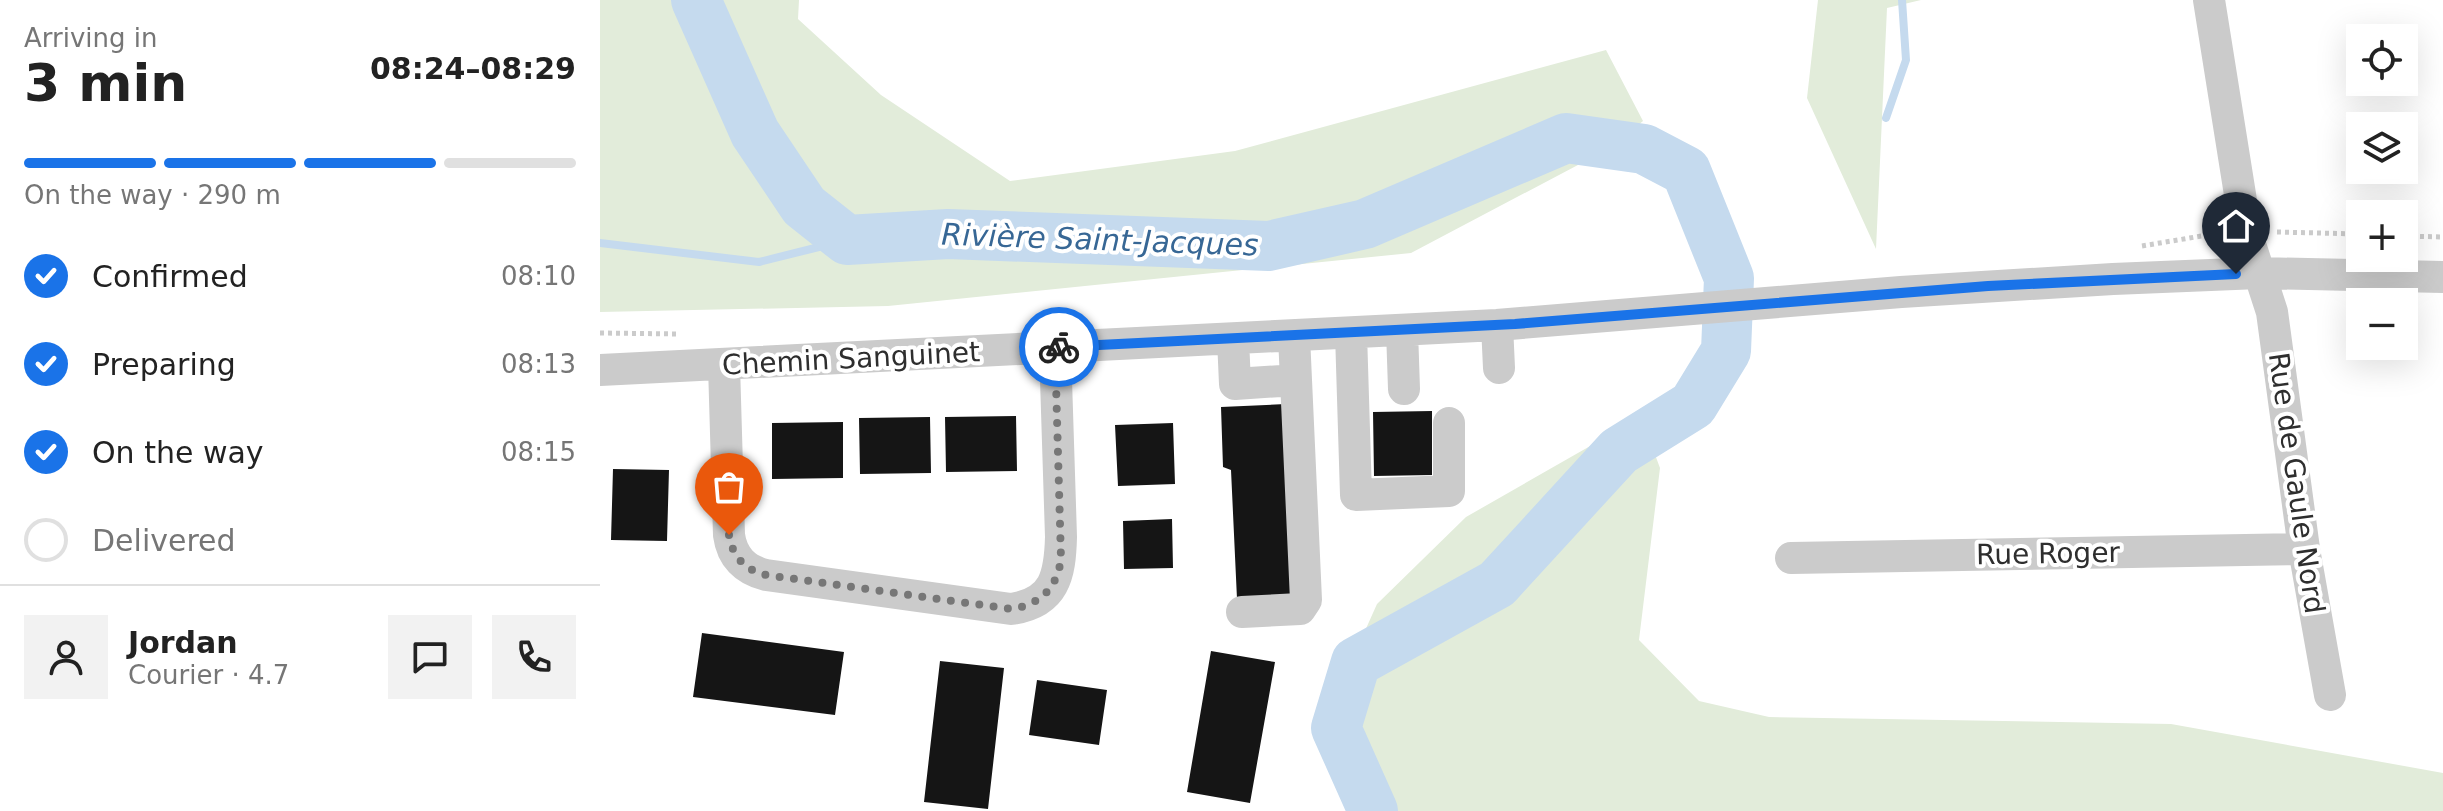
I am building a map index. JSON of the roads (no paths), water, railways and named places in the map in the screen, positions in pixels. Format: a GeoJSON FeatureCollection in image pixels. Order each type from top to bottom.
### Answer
{"type":"FeatureCollection","features":[{"type":"Feature","properties":{"kind":"street","name":"Rue de Gaule Nord"},"geometry":{"type":"LineString","coordinates":[[2209,0],[2246,232],[2276,332],[2304,549],[2330,695]]}},
{"type":"Feature","properties":{"kind":"street","name":"Chemin Sanguinet"},"geometry":{"type":"LineString","coordinates":[[600,370],[1497,325],[1988,286],[2259,273],[2443,277]]}},
{"type":"Feature","properties":{"kind":"street"},"geometry":{"type":"LineString","coordinates":[[1497,325],[1499,368]]}},
{"type":"Feature","properties":{"kind":"street"},"geometry":{"type":"LineString","coordinates":[[1402,330],[1404,389]]}},
{"type":"Feature","properties":{"kind":"street"},"geometry":{"type":"LineString","coordinates":[[1351,333],[1356,495],[1449,491],[1449,423]]}},
{"type":"Feature","properties":{"kind":"street"},"geometry":{"type":"LineString","coordinates":[[1242,612],[1294,610],[1305,604],[1294,336]]}},
{"type":"Feature","properties":{"kind":"street"},"geometry":{"type":"LineString","coordinates":[[1233,339],[1235,384],[1296,380]]}},
{"type":"Feature","properties":{"kind":"street"},"geometry":{"type":"LineString","coordinates":[[724,365],[729,535],[734,552],[743,565],[766,575],[1011,609],[1028,605],[1043,596],[1054,583],[1060,567],[1055,348]]}},
{"type":"Feature","properties":{"kind":"street","name":"Rue Roger"},"geometry":{"type":"LineString","coordinates":[[1791,558],[2304,549]]}},
{"type":"Feature","properties":{"kind":"waterway","name":"Rivière Saint-Jacques"},"geometry":{"type":"LineString","coordinates":[[696,0],[755,133],[804,206],[847,240],[948,234],[1269,246],[1365,224],[1566,138],[1644,149],[1686,171],[1729,278],[1726,351],[1693,405],[1619,451],[1497,584],[1356,662],[1336,728],[1373,811]]}},
{"type":"Feature","properties":{"kind":"waterway"},"geometry":{"type":"LineString","coordinates":[[1886,118],[1906,60],[1902,0]]}},
{"type":"Feature","properties":{"kind":"waterway"},"geometry":{"type":"LineString","coordinates":[[600,243],[759,262],[847,240]]}}]}
